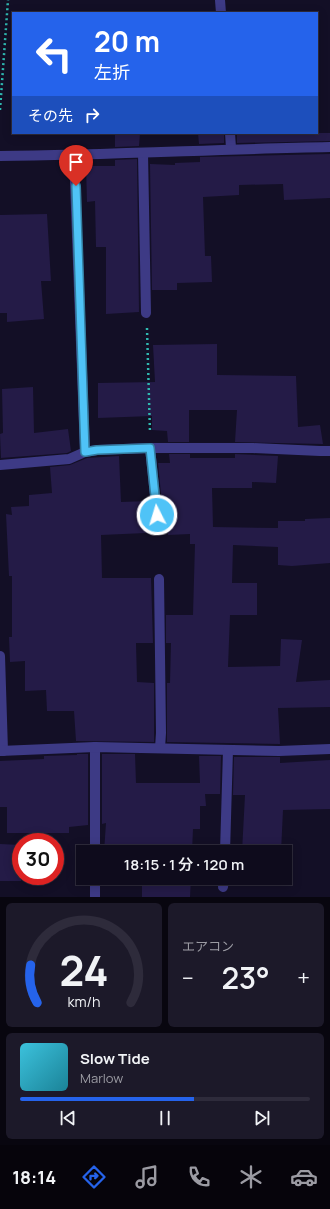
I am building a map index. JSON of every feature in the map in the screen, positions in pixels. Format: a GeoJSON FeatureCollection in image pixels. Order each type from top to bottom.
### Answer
{"type":"FeatureCollection","features":[{"type":"Feature","properties":{"kind":"street"},"geometry":{"type":"LineString","coordinates":[[220,0],[221,12]]}},
{"type":"Feature","properties":{"kind":"street"},"geometry":{"type":"LineString","coordinates":[[230,134],[231,148]]}},
{"type":"Feature","properties":{"kind":"street"},"geometry":{"type":"LineString","coordinates":[[0,156],[143,153],[231,148],[330,146]]}},
{"type":"Feature","properties":{"kind":"street"},"geometry":{"type":"LineString","coordinates":[[143,153],[146,313]]}},
{"type":"Feature","properties":{"kind":"street"},"geometry":{"type":"LineString","coordinates":[[74,155],[85,452]]}},
{"type":"Feature","properties":{"kind":"street"},"geometry":{"type":"LineString","coordinates":[[150,448],[157,515]]}},
{"type":"Feature","properties":{"kind":"street"},"geometry":{"type":"LineString","coordinates":[[0,465],[69,459],[85,452],[97,450],[150,448],[253,448],[330,451]]}},
{"type":"Feature","properties":{"kind":"street"},"geometry":{"type":"LineString","coordinates":[[158,579],[160,748]]}},
{"type":"Feature","properties":{"kind":"street"},"geometry":{"type":"LineString","coordinates":[[0,656],[2,751],[95,747],[306,751],[330,749]]}},
{"type":"Feature","properties":{"kind":"street"},"geometry":{"type":"LineString","coordinates":[[95,747],[95,845]]}},
{"type":"Feature","properties":{"kind":"street"},"geometry":{"type":"LineString","coordinates":[[224,845],[228,750]]}},
{"type":"Feature","properties":{"kind":"street"},"geometry":{"type":"LineString","coordinates":[[95,885],[95,897]]}},
{"type":"Feature","properties":{"kind":"path"},"geometry":{"type":"LineString","coordinates":[[0,110],[8,0]]}},
{"type":"Feature","properties":{"kind":"path"},"geometry":{"type":"LineString","coordinates":[[146,313],[150,448]]}},
{"type":"Feature","properties":{"kind":"building"},"geometry":{"type":"Polygon","coordinates":[[[330,133],[330,141],[237,143],[237,134],[330,133]]]}},
{"type":"Feature","properties":{"kind":"building"},"geometry":{"type":"Polygon","coordinates":[[[115,134],[140,134],[139,146],[115,147],[115,134]]]}},
{"type":"Feature","properties":{"kind":"building"},"geometry":{"type":"Polygon","coordinates":[[[198,134],[224,134],[224,143],[199,144],[198,134]]]}},
{"type":"Feature","properties":{"kind":"building"},"geometry":{"type":"Polygon","coordinates":[[[330,154],[330,198],[284,200],[283,184],[239,185],[239,195],[203,197],[205,256],[211,256],[212,282],[177,283],[177,290],[152,290],[150,164],[175,165],[175,163],[200,162],[200,157],[330,154]]]}},
{"type":"Feature","properties":{"kind":"building"},"geometry":{"type":"Polygon","coordinates":[[[137,159],[139,312],[106,314],[106,247],[96,247],[95,201],[87,202],[86,166],[115,166],[115,160],[137,159]]]}},
{"type":"Feature","properties":{"kind":"building"},"geometry":{"type":"Polygon","coordinates":[[[47,214],[51,281],[41,281],[44,319],[7,322],[7,313],[0,313],[0,215],[47,214]]]}},
{"type":"Feature","properties":{"kind":"building"},"geometry":{"type":"Polygon","coordinates":[[[217,344],[217,375],[296,376],[298,427],[320,425],[323,444],[235,442],[237,410],[189,410],[189,442],[168,442],[167,431],[152,430],[152,416],[98,418],[98,383],[155,382],[153,345],[217,344]]]}},
{"type":"Feature","properties":{"kind":"building"},"geometry":{"type":"Polygon","coordinates":[[[33,387],[34,433],[68,429],[71,451],[67,453],[1,458],[0,434],[3,433],[2,389],[33,387]]]}},
{"type":"Feature","properties":{"kind":"building"},"geometry":{"type":"Polygon","coordinates":[[[169,454],[190,454],[190,458],[235,458],[235,454],[278,456],[276,483],[252,482],[252,488],[212,488],[213,527],[278,528],[278,521],[305,521],[305,519],[330,518],[330,563],[292,566],[278,565],[278,547],[233,545],[232,583],[257,583],[257,615],[230,615],[228,667],[280,666],[281,639],[302,640],[296,682],[330,680],[330,707],[278,708],[280,744],[167,742],[167,683],[170,683],[171,643],[166,643],[166,615],[193,615],[195,544],[190,544],[190,534],[168,535],[168,532],[101,535],[102,578],[151,578],[153,643],[136,643],[137,682],[154,683],[154,742],[76,741],[74,711],[47,711],[46,690],[25,691],[25,661],[10,662],[9,637],[12,637],[12,576],[9,576],[6,514],[12,515],[11,507],[29,506],[29,495],[52,493],[50,467],[70,465],[87,458],[119,456],[121,502],[149,501],[152,518],[155,521],[158,521],[163,518],[163,514],[158,463],[170,463],[169,454]]]}},
{"type":"Feature","properties":{"kind":"building"},"geometry":{"type":"Polygon","coordinates":[[[88,754],[88,825],[69,827],[69,833],[7,833],[7,807],[0,807],[0,761],[44,759],[44,756],[88,754]]]}},
{"type":"Feature","properties":{"kind":"building"},"geometry":{"type":"Polygon","coordinates":[[[102,754],[135,754],[136,783],[200,783],[199,756],[221,756],[220,794],[205,794],[206,806],[200,806],[200,829],[193,829],[192,845],[104,845],[106,823],[102,824],[102,754]]]}},
{"type":"Feature","properties":{"kind":"building"},"geometry":{"type":"Polygon","coordinates":[[[234,757],[280,757],[280,763],[330,760],[330,809],[283,810],[281,845],[242,845],[245,795],[233,795],[234,757]]]}},
{"type":"Feature","properties":{"kind":"building"},"geometry":{"type":"Polygon","coordinates":[[[0,844],[12,845],[12,881],[0,881],[0,844]]]}},
{"type":"Feature","properties":{"kind":"building"},"geometry":{"type":"Polygon","coordinates":[[[142,885],[191,885],[190,897],[142,897],[142,885]]]}},
{"type":"Feature","properties":{"kind":"route"},"geometry":{"type":"LineString","coordinates":[[76,186],[85,452],[97,450],[150,448],[157,515]]}}]}
